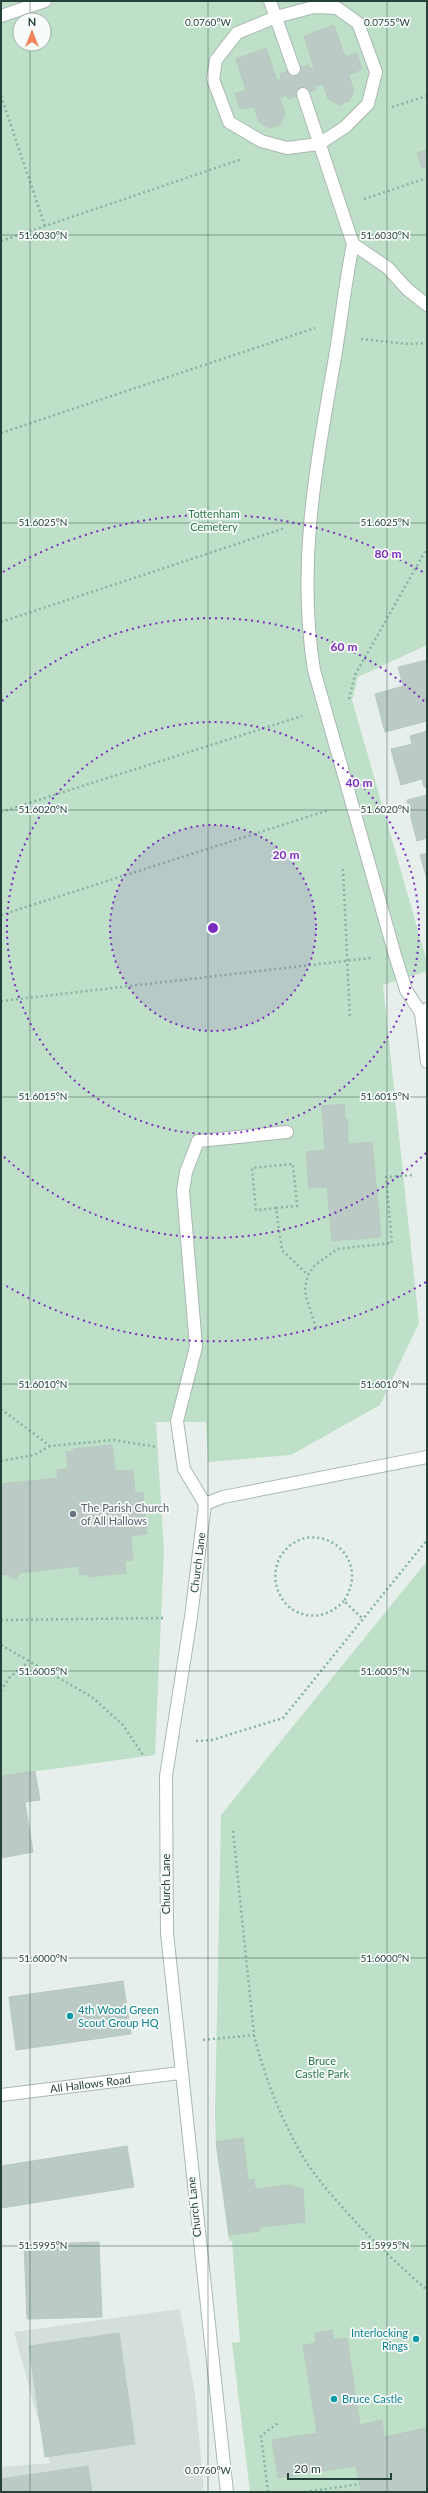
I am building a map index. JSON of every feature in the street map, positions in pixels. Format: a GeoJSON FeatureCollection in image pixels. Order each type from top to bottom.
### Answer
{"type":"FeatureCollection","features":[{"type":"Feature","properties":{"kind":"street"},"geometry":{"type":"LineString","coordinates":[[1,16],[45,1]]}},
{"type":"Feature","properties":{"kind":"street"},"geometry":{"type":"LineString","coordinates":[[270,1],[294,70]]}},
{"type":"Feature","properties":{"kind":"street"},"geometry":{"type":"LineString","coordinates":[[314,8],[337,8],[358,23],[376,72],[368,104],[346,128],[319,144],[287,148],[261,141],[228,122],[214,79],[216,60],[237,33],[276,17],[314,8]]}},
{"type":"Feature","properties":{"kind":"street"},"geometry":{"type":"LineString","coordinates":[[302,94],[353,244],[309,520],[306,595],[308,631],[314,670],[395,955],[406,990],[424,1011],[427,1062]]}},
{"type":"Feature","properties":{"kind":"street"},"geometry":{"type":"LineString","coordinates":[[353,244],[388,268],[407,290],[427,305]]}},
{"type":"Feature","properties":{"kind":"street"},"geometry":{"type":"LineString","coordinates":[[287,1132],[198,1141],[186,1172],[183,1212],[196,1347],[177,1421],[184,1469],[204,1504],[223,1497],[427,1457]]}},
{"type":"Feature","properties":{"kind":"street","name":"Church Lane"},"geometry":{"type":"LineString","coordinates":[[204,1504],[191,1617],[166,1776],[167,1933],[180,2073],[227,2492]]}},
{"type":"Feature","properties":{"kind":"street","name":"All Hallows Road"},"geometry":{"type":"LineString","coordinates":[[1,2096],[180,2073]]}},
{"type":"Feature","properties":{"kind":"path"},"geometry":{"type":"LineString","coordinates":[[1,96],[45,226]]}},
{"type":"Feature","properties":{"kind":"path"},"geometry":{"type":"LineString","coordinates":[[368,104],[390,107],[427,96]]}},
{"type":"Feature","properties":{"kind":"path"},"geometry":{"type":"LineString","coordinates":[[1,241],[246,157],[261,141]]}},
{"type":"Feature","properties":{"kind":"path"},"geometry":{"type":"LineString","coordinates":[[341,206],[427,178]]}},
{"type":"Feature","properties":{"kind":"path"},"geometry":{"type":"LineString","coordinates":[[1,433],[342,319]]}},
{"type":"Feature","properties":{"kind":"path"},"geometry":{"type":"LineString","coordinates":[[339,336],[408,344],[427,343]]}},
{"type":"Feature","properties":{"kind":"path"},"geometry":{"type":"LineString","coordinates":[[1,622],[309,520]]}},
{"type":"Feature","properties":{"kind":"path"},"geometry":{"type":"LineString","coordinates":[[355,675],[427,548]]}},
{"type":"Feature","properties":{"kind":"path"},"geometry":{"type":"LineString","coordinates":[[1,812],[325,709]]}},
{"type":"Feature","properties":{"kind":"path"},"geometry":{"type":"LineString","coordinates":[[1,915],[351,802]]}},
{"type":"Feature","properties":{"kind":"path"},"geometry":{"type":"LineString","coordinates":[[343,868],[350,1019]]}},
{"type":"Feature","properties":{"kind":"path"},"geometry":{"type":"LineString","coordinates":[[1,1001],[395,955]]}},
{"type":"Feature","properties":{"kind":"path"},"geometry":{"type":"LineString","coordinates":[[293,1164],[297,1206],[276,1208],[256,1210],[252,1168],[293,1164]]}},
{"type":"Feature","properties":{"kind":"path"},"geometry":{"type":"LineString","coordinates":[[316,1328],[306,1297],[308,1275],[325,1256],[336,1249],[392,1243],[386,1177],[412,1175]]}},
{"type":"Feature","properties":{"kind":"path"},"geometry":{"type":"LineString","coordinates":[[276,1208],[282,1250],[308,1275]]}},
{"type":"Feature","properties":{"kind":"path"},"geometry":{"type":"LineString","coordinates":[[1,1409],[50,1446]]}},
{"type":"Feature","properties":{"kind":"path"},"geometry":{"type":"LineString","coordinates":[[1,1461],[34,1455],[50,1446],[114,1440],[155,1447],[181,1447]]}},
{"type":"Feature","properties":{"kind":"path"},"geometry":{"type":"LineString","coordinates":[[310,1538],[330,1541],[339,1546],[351,1563],[353,1572],[353,1583],[344,1601],[328,1613],[318,1616],[298,1612],[289,1607],[280,1595],[275,1581],[278,1560],[291,1545],[310,1538]]}},
{"type":"Feature","properties":{"kind":"path"},"geometry":{"type":"LineString","coordinates":[[193,1748],[194,1741],[212,1740],[283,1718],[427,1540]]}},
{"type":"Feature","properties":{"kind":"path"},"geometry":{"type":"LineString","coordinates":[[344,1601],[363,1619]]}},
{"type":"Feature","properties":{"kind":"path"},"geometry":{"type":"LineString","coordinates":[[1,1620],[191,1617]]}},
{"type":"Feature","properties":{"kind":"path"},"geometry":{"type":"LineString","coordinates":[[1,1645],[28,1662],[92,1697],[109,1710],[123,1725],[147,1762]]}},
{"type":"Feature","properties":{"kind":"path"},"geometry":{"type":"LineString","coordinates":[[1,1691],[9,1678],[28,1662]]}},
{"type":"Feature","properties":{"kind":"path"},"geometry":{"type":"LineString","coordinates":[[233,1831],[254,2036],[260,2062],[295,2143],[316,2176],[394,2262],[427,2290]]}},
{"type":"Feature","properties":{"kind":"path"},"geometry":{"type":"LineString","coordinates":[[177,2043],[254,2036]]}},
{"type":"Feature","properties":{"kind":"path"},"geometry":{"type":"LineString","coordinates":[[268,2492],[261,2436],[278,2423]]}},
{"type":"Feature","properties":{"kind":"path"},"geometry":{"type":"LineString","coordinates":[[305,2492],[360,2484]]}},
{"type":"Feature","properties":{"kind":"shaded area"},"geometry":{"type":"Polygon","coordinates":[[[180,2309],[195,2394],[204,2492],[1,2492],[1,2467],[50,2463],[14,2332],[180,2309]]]}},
{"type":"Feature","properties":{"kind":"green space","name":"Tottenham Cemetery"},"geometry":{"type":"Polygon","coordinates":[[[1,1],[427,1],[427,645],[358,677],[352,700],[427,962],[427,971],[383,985],[419,1323],[380,1405],[291,1455],[208,1462],[206,1422],[156,1422],[164,1551],[155,1755],[1,1776],[1,1]]]}},
{"type":"Feature","properties":{"kind":"green space","name":"Bruce Castle Park"},"geometry":{"type":"Polygon","coordinates":[[[427,1561],[427,2492],[250,2492],[232,2343],[240,2342],[232,2241],[229,2241],[216,2142],[215,2114],[221,1815],[427,1561]]]}},
{"type":"Feature","properties":{"kind":"building"},"geometry":{"type":"Polygon","coordinates":[[[334,25],[345,57],[357,53],[362,69],[349,75],[354,91],[349,101],[339,105],[328,99],[323,84],[315,86],[316,90],[288,99],[287,95],[280,98],[285,114],[280,125],[269,128],[259,122],[254,107],[240,109],[235,94],[246,90],[236,59],[266,48],[277,80],[281,79],[280,74],[308,65],[310,69],[314,68],[304,36],[334,25]]]}},
{"type":"Feature","properties":{"kind":"building"},"geometry":{"type":"Polygon","coordinates":[[[427,150],[427,167],[422,168],[417,153],[427,150]]]}},
{"type":"Feature","properties":{"kind":"building"},"geometry":{"type":"Polygon","coordinates":[[[427,660],[427,700],[380,713],[375,694],[403,686],[398,667],[427,660]]]}},
{"type":"Feature","properties":{"kind":"building"},"geometry":{"type":"Polygon","coordinates":[[[427,700],[427,721],[385,732],[380,713],[427,700]]]}},
{"type":"Feature","properties":{"kind":"building"},"geometry":{"type":"Polygon","coordinates":[[[427,731],[427,759],[396,768],[391,749],[412,744],[410,736],[427,731]]]}},
{"type":"Feature","properties":{"kind":"building"},"geometry":{"type":"Polygon","coordinates":[[[427,759],[427,787],[424,787],[422,779],[401,785],[396,768],[427,759]]]}},
{"type":"Feature","properties":{"kind":"building"},"geometry":{"type":"Polygon","coordinates":[[[427,795],[427,818],[412,822],[407,800],[427,795]]]}},
{"type":"Feature","properties":{"kind":"building"},"geometry":{"type":"Polygon","coordinates":[[[427,818],[427,838],[417,841],[412,822],[427,818]]]}},
{"type":"Feature","properties":{"kind":"building"},"geometry":{"type":"Polygon","coordinates":[[[427,853],[427,876],[426,876],[420,855],[427,853]]]}},
{"type":"Feature","properties":{"kind":"building"},"geometry":{"type":"Polygon","coordinates":[[[344,1104],[345,1120],[348,1119],[348,1144],[372,1142],[381,1237],[332,1241],[327,1187],[309,1188],[306,1152],[325,1150],[322,1106],[344,1104]]]}},
{"type":"Feature","properties":{"kind":"building","name":"The Parish Church of All Hallows"},"geometry":{"type":"Polygon","coordinates":[[[112,1445],[115,1471],[133,1470],[135,1493],[143,1492],[147,1534],[131,1536],[133,1560],[125,1561],[126,1573],[88,1577],[87,1574],[80,1575],[79,1566],[19,1573],[17,1579],[10,1577],[9,1574],[1,1575],[1,1484],[58,1478],[57,1470],[68,1468],[66,1452],[74,1451],[73,1449],[112,1445]]]}},
{"type":"Feature","properties":{"kind":"building"},"geometry":{"type":"Polygon","coordinates":[[[35,1771],[40,1800],[25,1802],[33,1852],[1,1858],[1,1776],[35,1771]]]}},
{"type":"Feature","properties":{"kind":"building","name":"4th Wood Green Scout Group HQ"},"geometry":{"type":"Polygon","coordinates":[[[123,1981],[131,2034],[16,2050],[9,1997],[123,1981]]]}},
{"type":"Feature","properties":{"kind":"building"},"geometry":{"type":"Polygon","coordinates":[[[243,2138],[248,2180],[254,2179],[260,2231],[229,2235],[216,2142],[243,2138]]]}},
{"type":"Feature","properties":{"kind":"building"},"geometry":{"type":"Polygon","coordinates":[[[127,2146],[134,2187],[1,2208],[1,2166],[127,2146]]]}},
{"type":"Feature","properties":{"kind":"building"},"geometry":{"type":"Polygon","coordinates":[[[289,2185],[303,2189],[305,2222],[260,2227],[255,2189],[289,2185]]]}},
{"type":"Feature","properties":{"kind":"building"},"geometry":{"type":"Polygon","coordinates":[[[99,2242],[102,2317],[27,2319],[24,2245],[99,2242]]]}},
{"type":"Feature","properties":{"kind":"building","name":"Bruce Castle"},"geometry":{"type":"Polygon","coordinates":[[[332,2330],[333,2340],[347,2338],[360,2425],[382,2420],[384,2437],[427,2428],[427,2492],[361,2492],[356,2466],[278,2478],[272,2440],[317,2433],[303,2345],[316,2343],[315,2333],[332,2330]]]}},
{"type":"Feature","properties":{"kind":"building"},"geometry":{"type":"Polygon","coordinates":[[[119,2333],[135,2444],[45,2457],[29,2346],[119,2333]]]}},
{"type":"Feature","properties":{"kind":"building"},"geometry":{"type":"Polygon","coordinates":[[[88,2466],[92,2492],[1,2492],[1,2479],[88,2466]]]}},
{"type":"Feature","properties":{"kind":"place","name":"The Parish Church of All Hallows"},"geometry":{"type":"Point","coordinates":[73,1514]}},
{"type":"Feature","properties":{"kind":"place","name":"4th Wood Green Scout Group HQ"},"geometry":{"type":"Point","coordinates":[70,2016]}},
{"type":"Feature","properties":{"kind":"place","name":"Interlocking Rings"},"geometry":{"type":"Point","coordinates":[416,2339]}},
{"type":"Feature","properties":{"kind":"place","name":"Bruce Castle"},"geometry":{"type":"Point","coordinates":[334,2399]}}]}
